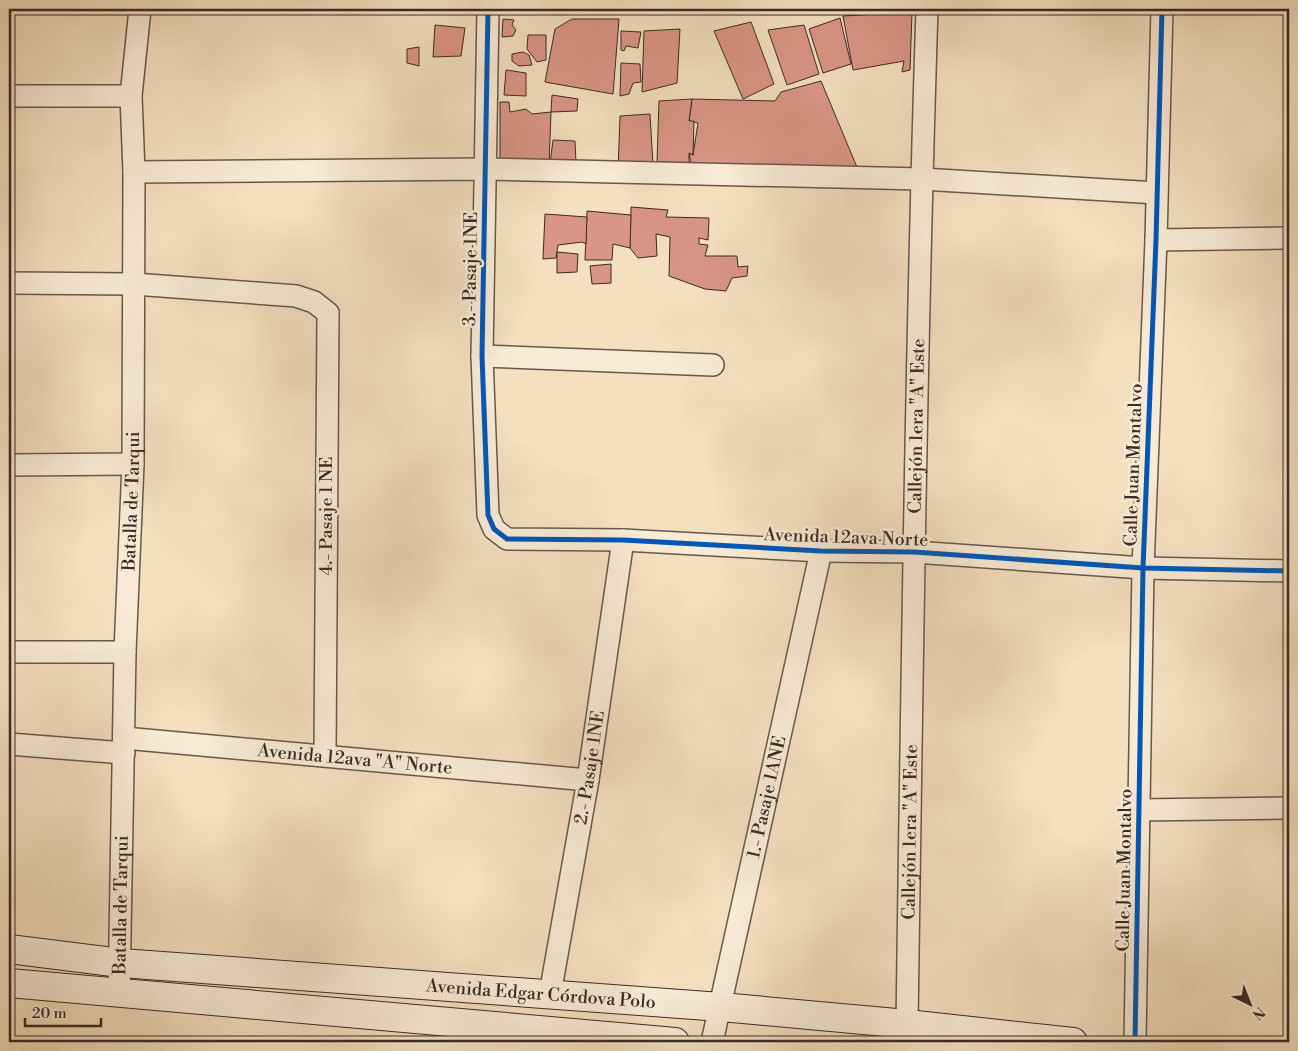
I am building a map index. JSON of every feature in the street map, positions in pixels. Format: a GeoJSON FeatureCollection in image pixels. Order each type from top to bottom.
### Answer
{"type":"FeatureCollection","features":[{"type":"Feature","properties":{"kind":"main road","name":"Avenida Edgar Córdova Polo"},"geometry":{"type":"LineString","coordinates":[[9,949],[121,963],[721,1007],[1073,1042]]}},
{"type":"Feature","properties":{"kind":"main road","name":"Avenida Edgar Córdova Polo"},"geometry":{"type":"LineString","coordinates":[[9,982],[675,1042]]}},
{"type":"Feature","properties":{"kind":"street","name":"Batalla de Tarqui"},"geometry":{"type":"LineString","coordinates":[[120,993],[125,652],[133,464],[134,172],[131,96],[140,9]]}},
{"type":"Feature","properties":{"kind":"street","name":"3.- Pasaje 1NE"},"geometry":{"type":"LineString","coordinates":[[488,9],[482,356],[488,515],[494,529]]}},
{"type":"Feature","properties":{"kind":"street","name":"Callejón 1era \"A\" Este"},"geometry":{"type":"LineString","coordinates":[[907,1024],[914,552],[927,9]]}},
{"type":"Feature","properties":{"kind":"street","name":"Calle Juan Montalvo"},"geometry":{"type":"LineString","coordinates":[[1135,1042],[1142,568],[1156,240],[1162,9]]}},
{"type":"Feature","properties":{"kind":"street"},"geometry":{"type":"LineString","coordinates":[[9,96],[131,96]]}},
{"type":"Feature","properties":{"kind":"street"},"geometry":{"type":"LineString","coordinates":[[134,172],[485,169],[922,179],[1157,193]]}},
{"type":"Feature","properties":{"kind":"street"},"geometry":{"type":"LineString","coordinates":[[1156,240],[1289,238]]}},
{"type":"Feature","properties":{"kind":"street"},"geometry":{"type":"LineString","coordinates":[[9,283],[134,284]]}},
{"type":"Feature","properties":{"kind":"street","name":"4.- Pasaje 1 NE"},"geometry":{"type":"LineString","coordinates":[[134,284],[296,296],[314,302],[328,313],[324,755]]}},
{"type":"Feature","properties":{"kind":"street"},"geometry":{"type":"LineString","coordinates":[[482,356],[713,365]]}},
{"type":"Feature","properties":{"kind":"street"},"geometry":{"type":"LineString","coordinates":[[9,465],[133,464]]}},
{"type":"Feature","properties":{"kind":"street","name":"Avenida 12ava Norte"},"geometry":{"type":"LineString","coordinates":[[494,529],[507,539],[623,540],[821,552],[914,552],[1142,568],[1289,570]]}},
{"type":"Feature","properties":{"kind":"street","name":"2.- Pasaje 1NE"},"geometry":{"type":"LineString","coordinates":[[550,994],[588,780],[623,540]]}},
{"type":"Feature","properties":{"kind":"street","name":"1.- Pasaje 1ANE"},"geometry":{"type":"LineString","coordinates":[[712,1042],[821,552]]}},
{"type":"Feature","properties":{"kind":"street"},"geometry":{"type":"LineString","coordinates":[[9,652],[125,652]]}},
{"type":"Feature","properties":{"kind":"street","name":"Avenida 12ava \"A\" Norte"},"geometry":{"type":"LineString","coordinates":[[9,744],[124,745],[324,755],[588,780]]}},
{"type":"Feature","properties":{"kind":"street"},"geometry":{"type":"LineString","coordinates":[[1138,810],[1289,808]]}},
{"type":"Feature","properties":{"kind":"building"},"geometry":{"type":"Polygon","coordinates":[[[912,12],[910,70],[902,72],[904,61],[853,70],[843,16],[912,12]]]}},
{"type":"Feature","properties":{"kind":"building"},"geometry":{"type":"Polygon","coordinates":[[[840,18],[851,64],[823,73],[809,29],[840,18]]]}},
{"type":"Feature","properties":{"kind":"building"},"geometry":{"type":"Polygon","coordinates":[[[503,19],[514,20],[512,25],[516,30],[513,36],[502,37],[503,19]]]}},
{"type":"Feature","properties":{"kind":"building"},"geometry":{"type":"Polygon","coordinates":[[[572,19],[619,19],[613,94],[545,82],[555,29],[572,19]]]}},
{"type":"Feature","properties":{"kind":"building"},"geometry":{"type":"Polygon","coordinates":[[[751,22],[774,84],[743,99],[714,31],[751,22]]]}},
{"type":"Feature","properties":{"kind":"building"},"geometry":{"type":"Polygon","coordinates":[[[435,25],[465,28],[461,56],[433,57],[435,25]]]}},
{"type":"Feature","properties":{"kind":"building"},"geometry":{"type":"Polygon","coordinates":[[[804,25],[819,74],[787,85],[768,30],[804,25]]]}},
{"type":"Feature","properties":{"kind":"building"},"geometry":{"type":"Polygon","coordinates":[[[680,29],[677,83],[642,92],[644,31],[680,29]]]}},
{"type":"Feature","properties":{"kind":"building"},"geometry":{"type":"Polygon","coordinates":[[[621,31],[641,32],[638,48],[626,46],[624,51],[621,50],[621,31]]]}},
{"type":"Feature","properties":{"kind":"building"},"geometry":{"type":"Polygon","coordinates":[[[528,35],[546,35],[546,60],[537,62],[527,49],[528,35]]]}},
{"type":"Feature","properties":{"kind":"building"},"geometry":{"type":"Polygon","coordinates":[[[419,47],[419,66],[407,63],[407,49],[419,47]]]}},
{"type":"Feature","properties":{"kind":"building"},"geometry":{"type":"Polygon","coordinates":[[[523,52],[529,55],[532,65],[519,66],[512,61],[512,54],[523,52]]]}},
{"type":"Feature","properties":{"kind":"building"},"geometry":{"type":"Polygon","coordinates":[[[621,63],[640,64],[641,82],[633,83],[629,94],[620,96],[621,63]]]}},
{"type":"Feature","properties":{"kind":"building"},"geometry":{"type":"Polygon","coordinates":[[[506,70],[526,73],[526,96],[504,95],[506,70]]]}},
{"type":"Feature","properties":{"kind":"building"},"geometry":{"type":"Polygon","coordinates":[[[821,81],[859,172],[692,170],[689,153],[693,155],[698,123],[689,121],[692,99],[775,101],[781,92],[821,81]]]}},
{"type":"Feature","properties":{"kind":"building"},"geometry":{"type":"Polygon","coordinates":[[[552,95],[578,99],[577,111],[551,112],[552,95]]]}},
{"type":"Feature","properties":{"kind":"building"},"geometry":{"type":"Polygon","coordinates":[[[692,99],[689,121],[694,121],[693,155],[689,153],[689,163],[657,162],[659,101],[692,99]]]}},
{"type":"Feature","properties":{"kind":"building"},"geometry":{"type":"Polygon","coordinates":[[[500,102],[509,102],[510,112],[526,109],[532,114],[551,112],[549,166],[500,161],[500,102]]]}},
{"type":"Feature","properties":{"kind":"building"},"geometry":{"type":"Polygon","coordinates":[[[650,114],[653,165],[618,172],[620,116],[650,114]]]}},
{"type":"Feature","properties":{"kind":"building"},"geometry":{"type":"Polygon","coordinates":[[[553,140],[575,141],[576,163],[550,164],[553,140]]]}},
{"type":"Feature","properties":{"kind":"building"},"geometry":{"type":"Polygon","coordinates":[[[631,207],[668,210],[666,217],[709,218],[708,240],[699,238],[699,244],[708,245],[705,256],[737,256],[738,267],[748,266],[747,276],[732,278],[726,291],[705,289],[669,276],[670,237],[656,234],[657,256],[638,258],[630,248],[631,207]]]}},
{"type":"Feature","properties":{"kind":"building"},"geometry":{"type":"Polygon","coordinates":[[[587,211],[631,215],[630,248],[613,244],[612,260],[585,260],[587,211]]]}},
{"type":"Feature","properties":{"kind":"building"},"geometry":{"type":"Polygon","coordinates":[[[545,214],[587,217],[586,244],[582,242],[558,245],[556,258],[543,259],[545,214]]]}},
{"type":"Feature","properties":{"kind":"building"},"geometry":{"type":"Polygon","coordinates":[[[557,252],[578,254],[577,272],[557,273],[557,252]]]}},
{"type":"Feature","properties":{"kind":"building"},"geometry":{"type":"Polygon","coordinates":[[[611,264],[611,283],[592,284],[590,266],[611,264]]]}},
{"type":"Feature","properties":{"kind":"cycle path"},"geometry":{"type":"LineString","coordinates":[[488,9],[482,356],[488,515],[494,529],[507,539],[623,540],[821,551],[914,552],[1143,568],[1289,571]]}},
{"type":"Feature","properties":{"kind":"cycle path"},"geometry":{"type":"LineString","coordinates":[[1135,1042],[1143,568],[1156,240],[1162,9]]}}]}
